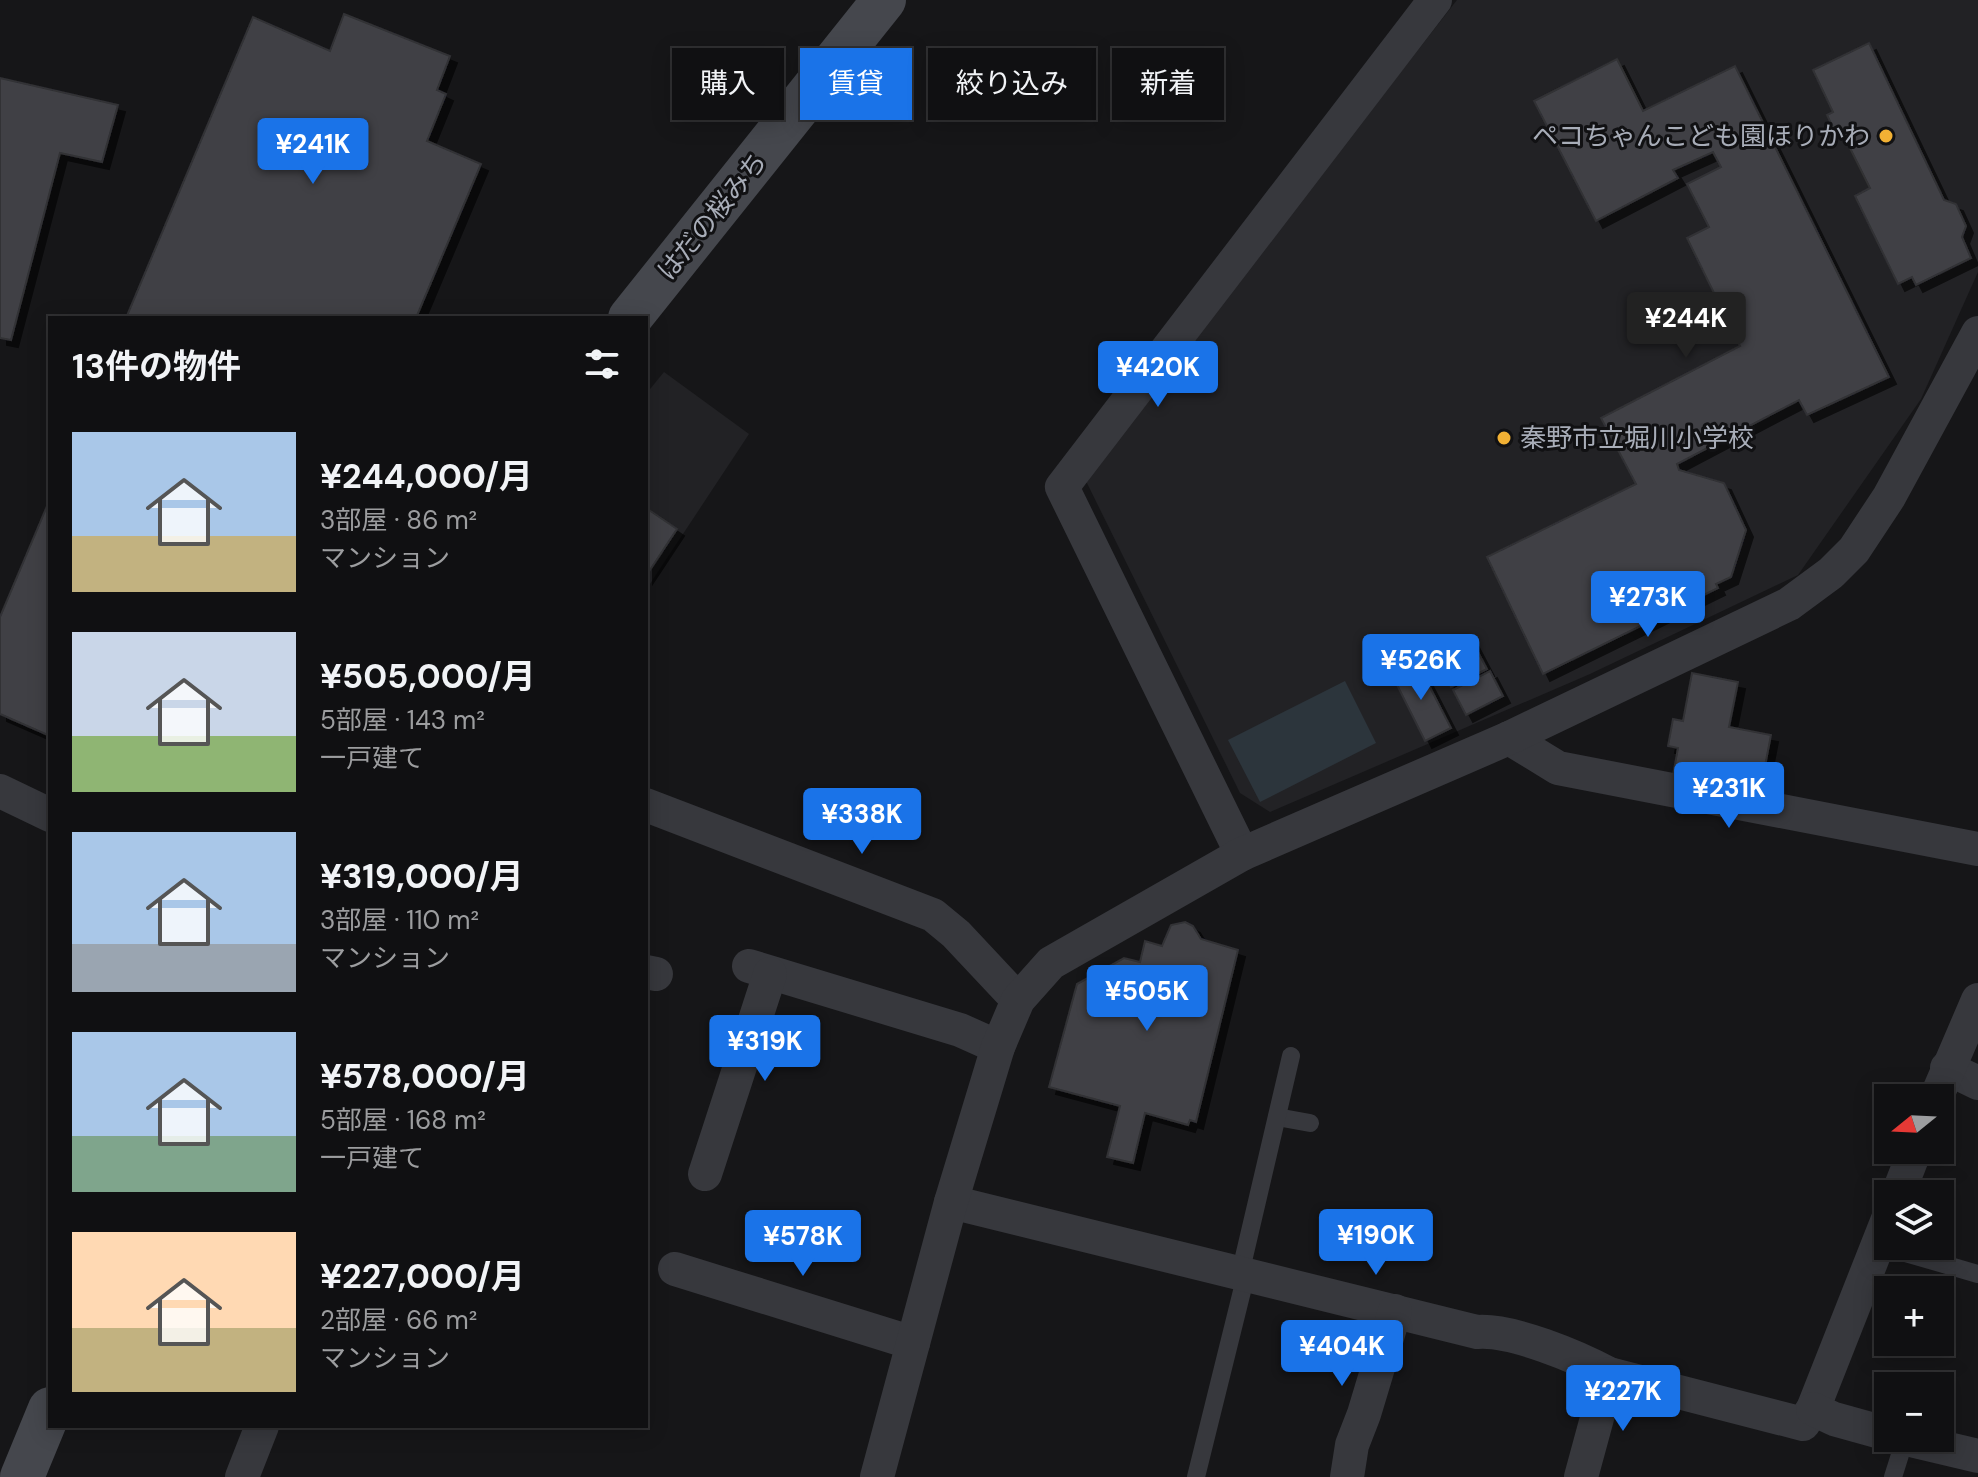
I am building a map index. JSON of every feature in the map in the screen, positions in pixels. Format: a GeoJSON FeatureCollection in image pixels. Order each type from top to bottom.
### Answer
{"type":"FeatureCollection","features":[{"type":"Feature","properties":{"kind":"main road","name":"はだの桜みち"},"geometry":{"type":"LineString","coordinates":[[632,316],[884,0]]}},
{"type":"Feature","properties":{"kind":"main road"},"geometry":{"type":"LineString","coordinates":[[22,1477],[48,1414]]}},
{"type":"Feature","properties":{"kind":"street"},"geometry":{"type":"LineString","coordinates":[[1242,854],[1062,487],[1435,0]]}},
{"type":"Feature","properties":{"kind":"street"},"geometry":{"type":"LineString","coordinates":[[877,1477],[951,1202],[998,1047],[1018,1000],[1051,963],[1242,854],[1509,738],[1789,604],[1831,573],[1854,550],[1889,497],[1978,333]]}},
{"type":"Feature","properties":{"kind":"street"},"geometry":{"type":"LineString","coordinates":[[1509,738],[1558,768],[1977,847]]}},
{"type":"Feature","properties":{"kind":"street"},"geometry":{"type":"LineString","coordinates":[[0,791],[48,814]]}},
{"type":"Feature","properties":{"kind":"street"},"geometry":{"type":"LineString","coordinates":[[648,806],[933,915],[956,934],[1018,1000]]}},
{"type":"Feature","properties":{"kind":"street"},"geometry":{"type":"LineString","coordinates":[[705,1174],[735,1131],[759,970],[960,1030],[998,1047]]}},
{"type":"Feature","properties":{"kind":"street"},"geometry":{"type":"LineString","coordinates":[[1978,1000],[1942,1083],[1978,1083]]}},
{"type":"Feature","properties":{"kind":"street"},"geometry":{"type":"LineString","coordinates":[[951,1202],[1477,1332],[1493,1331],[1584,1360],[1609,1374],[1803,1424],[1813,1409],[1874,1255]]}},
{"type":"Feature","properties":{"kind":"street"},"geometry":{"type":"LineString","coordinates":[[675,1269],[913,1343]]}},
{"type":"Feature","properties":{"kind":"street"},"geometry":{"type":"LineString","coordinates":[[1347,1477],[1352,1445],[1395,1311]]}},
{"type":"Feature","properties":{"kind":"street"},"geometry":{"type":"LineString","coordinates":[[1581,1477],[1609,1374]]}},
{"type":"Feature","properties":{"kind":"street"},"geometry":{"type":"LineString","coordinates":[[1813,1409],[1834,1419],[1874,1430]]}},
{"type":"Feature","properties":{"kind":"street"},"geometry":{"type":"LineString","coordinates":[[242,1477],[261,1428]]}},
{"type":"Feature","properties":{"kind":"street"},"geometry":{"type":"LineString","coordinates":[[1954,1450],[1978,1456]]}},
{"type":"Feature","properties":{"kind":"lane"},"geometry":{"type":"LineString","coordinates":[[1196,1477],[1291,1056]]}},
{"type":"Feature","properties":{"kind":"lane"},"geometry":{"type":"LineString","coordinates":[[1277,1117],[1310,1123]]}},
{"type":"Feature","properties":{"kind":"lane"},"geometry":{"type":"LineString","coordinates":[[1946,1260],[1978,1274]]}},
{"type":"Feature","properties":{"kind":"lane"},"geometry":{"type":"LineString","coordinates":[[1893,1477],[1900,1452]]}},
{"type":"Feature","properties":{"kind":"shaded area","name":"秦野市立堀川小学校"},"geometry":{"type":"Polygon","coordinates":[[[1457,0],[1978,0],[1978,272],[1921,399],[1798,575],[1590,674],[1270,812],[1240,793],[1084,477],[1457,0]]]}},
{"type":"Feature","properties":{"kind":"shaded area"},"geometry":{"type":"Polygon","coordinates":[[[664,372],[749,434],[648,587],[648,392],[664,372]]]}},
{"type":"Feature","properties":{"kind":"shaded area"},"geometry":{"type":"Polygon","coordinates":[[[1345,681],[1376,743],[1260,802],[1228,740],[1345,681]]]}},
{"type":"Feature","properties":{"kind":"building"},"geometry":{"type":"Polygon","coordinates":[[[344,14],[450,56],[437,90],[446,94],[427,141],[481,164],[417,316],[127,316],[253,17],[330,51],[344,14]]]}},
{"type":"Feature","properties":{"kind":"building"},"geometry":{"type":"Polygon","coordinates":[[[1869,43],[1944,200],[1956,204],[1966,226],[1962,237],[1971,258],[1916,285],[1912,277],[1898,284],[1855,196],[1870,188],[1841,130],[1835,132],[1827,115],[1833,112],[1813,70],[1869,43]]]}},
{"type":"Feature","properties":{"kind":"building"},"geometry":{"type":"Polygon","coordinates":[[[1617,59],[1643,111],[1735,66],[1889,377],[1807,415],[1799,400],[1677,464],[1679,470],[1724,483],[1746,530],[1731,577],[1716,584],[1718,588],[1543,674],[1487,557],[1636,484],[1601,418],[1740,346],[1687,238],[1709,227],[1687,184],[1721,167],[1713,152],[1673,170],[1678,178],[1596,221],[1534,101],[1617,59]]]}},
{"type":"Feature","properties":{"kind":"building"},"geometry":{"type":"Polygon","coordinates":[[[0,78],[118,105],[102,162],[60,153],[11,340],[0,338],[0,78]]]}},
{"type":"Feature","properties":{"kind":"building"},"geometry":{"type":"Polygon","coordinates":[[[48,504],[48,735],[0,714],[0,617],[48,504]]]}},
{"type":"Feature","properties":{"kind":"building"},"geometry":{"type":"Polygon","coordinates":[[[648,509],[677,529],[648,573],[648,509]]]}},
{"type":"Feature","properties":{"kind":"building"},"geometry":{"type":"Polygon","coordinates":[[[1469,635],[1487,669],[1451,687],[1434,654],[1469,635]]]}},
{"type":"Feature","properties":{"kind":"building"},"geometry":{"type":"Polygon","coordinates":[[[1417,662],[1451,728],[1425,741],[1392,675],[1417,662]]]}},
{"type":"Feature","properties":{"kind":"building"},"geometry":{"type":"Polygon","coordinates":[[[1490,671],[1503,696],[1466,715],[1453,690],[1490,671]]]}},
{"type":"Feature","properties":{"kind":"building"},"geometry":{"type":"Polygon","coordinates":[[[1692,673],[1738,682],[1729,727],[1771,735],[1760,792],[1673,775],[1678,748],[1668,746],[1673,719],[1683,721],[1692,673]]]}},
{"type":"Feature","properties":{"kind":"building"},"geometry":{"type":"Polygon","coordinates":[[[1185,922],[1193,926],[1201,939],[1238,950],[1196,1122],[1190,1120],[1188,1125],[1145,1113],[1133,1163],[1107,1157],[1120,1106],[1049,1087],[1077,984],[1124,958],[1140,962],[1145,941],[1162,946],[1171,925],[1185,922]]]}},
{"type":"Feature","properties":{"kind":"place","name":"ペコちゃんこども園ほりかわ"},"geometry":{"type":"Point","coordinates":[1886,136]}},
{"type":"Feature","properties":{"kind":"place","name":"秦野市立堀川小学校"},"geometry":{"type":"Point","coordinates":[1504,438]}}]}
